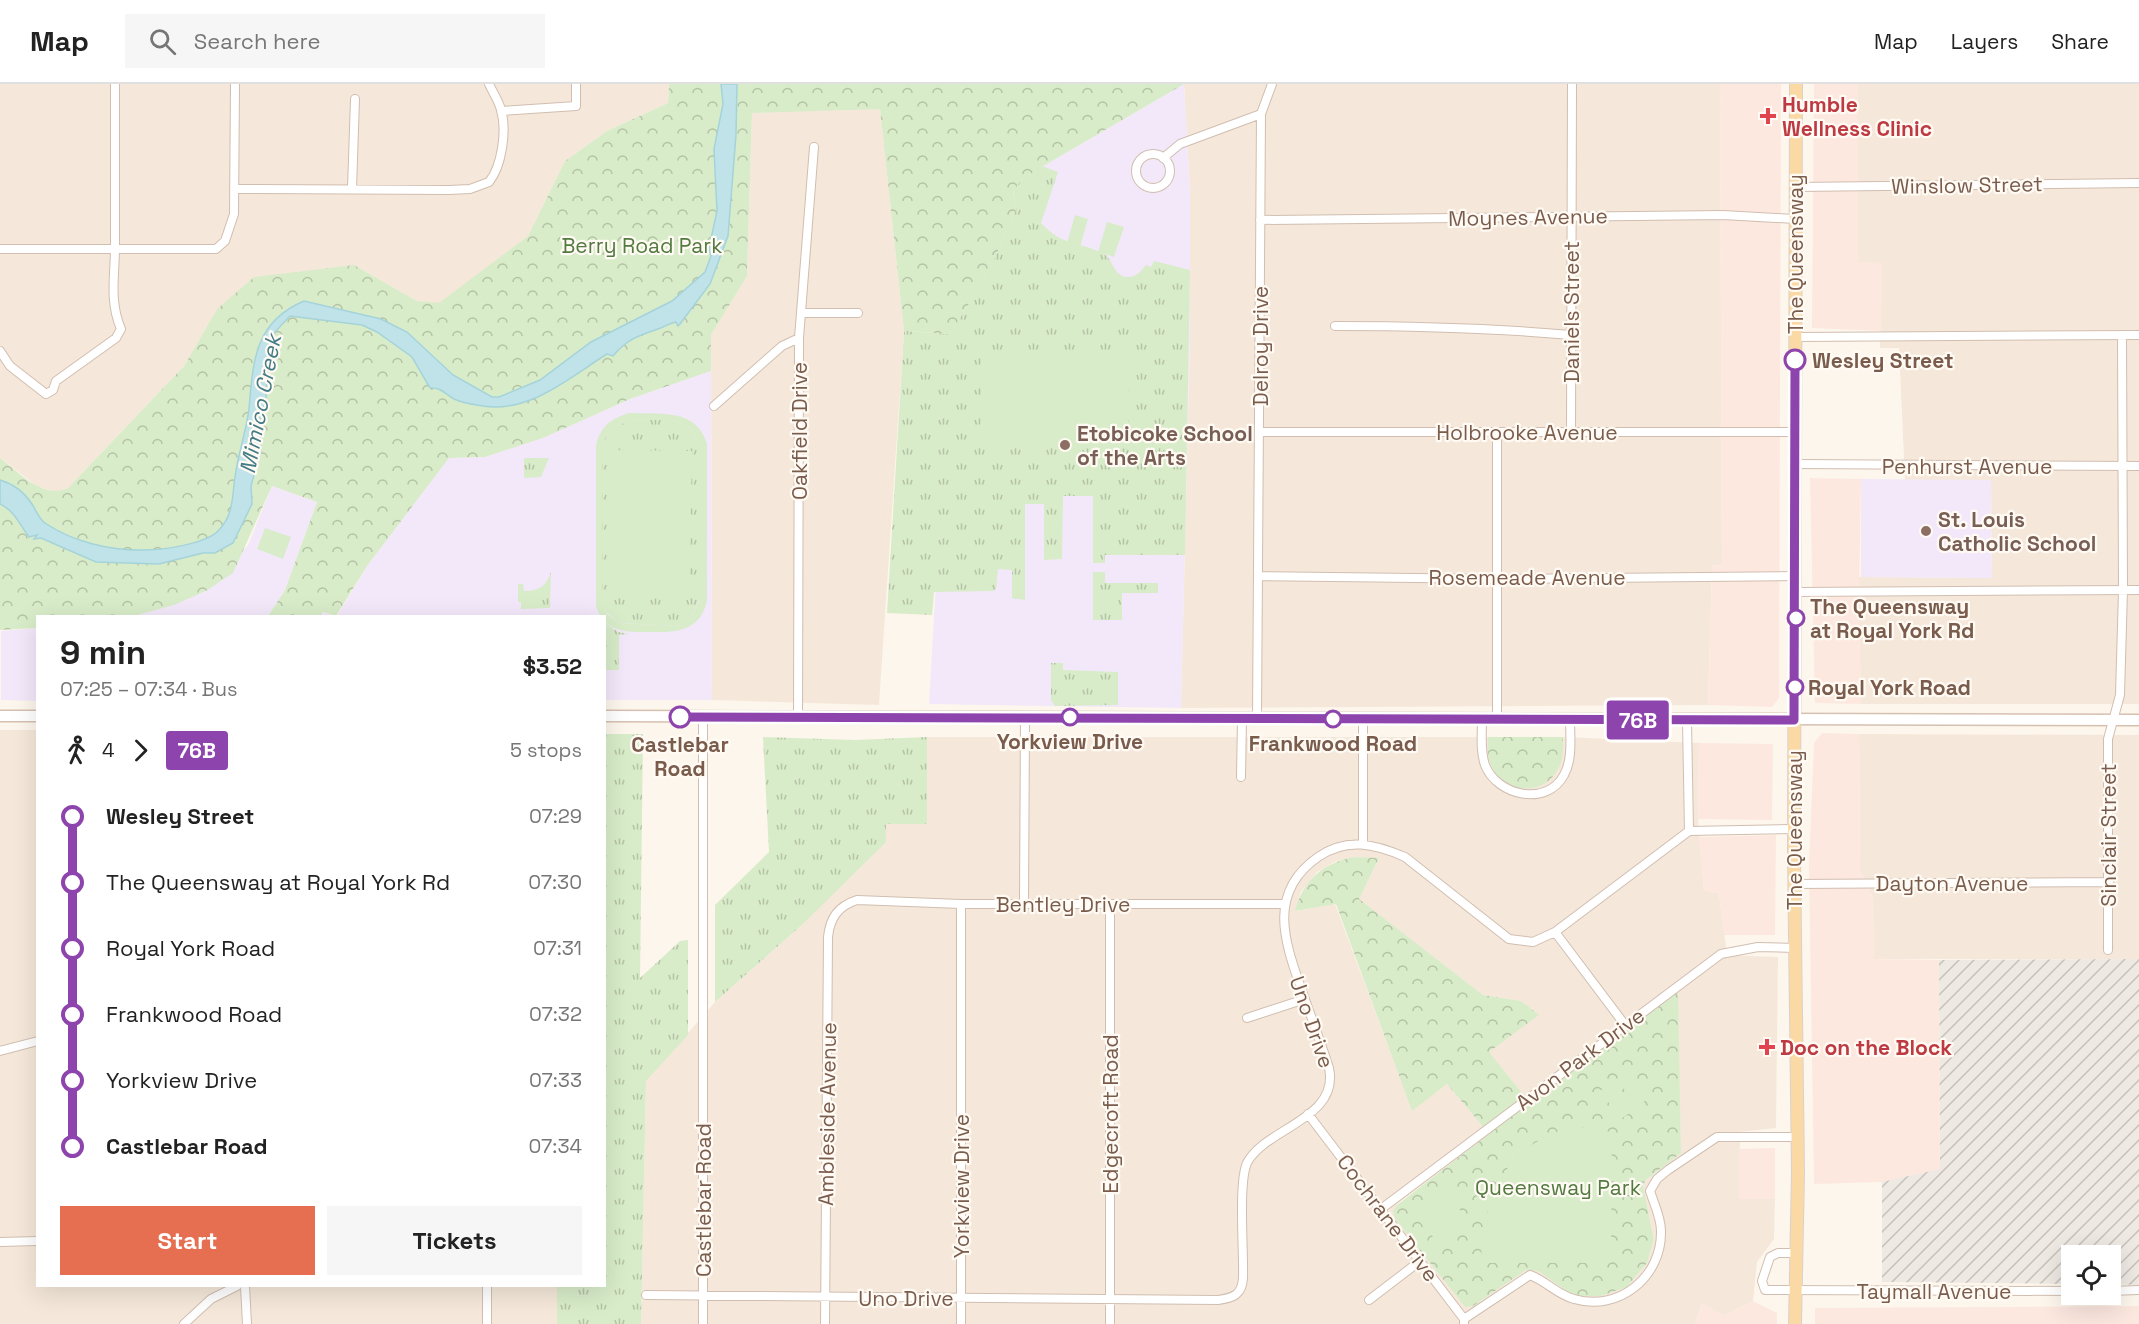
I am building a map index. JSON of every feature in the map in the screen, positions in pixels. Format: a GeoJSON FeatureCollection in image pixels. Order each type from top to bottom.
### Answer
{"type":"FeatureCollection","features":[{"type":"Feature","properties":{"kind":"main road","name":"The Queensway"},"geometry":{"type":"LineString","coordinates":[[1795,1324],[1797,1252],[1794,885],[1796,84]]}},
{"type":"Feature","properties":{"kind":"main road"},"geometry":{"type":"LineString","coordinates":[[0,716],[36,716]]}},
{"type":"Feature","properties":{"kind":"main road"},"geometry":{"type":"LineString","coordinates":[[606,716],[1687,721],[2139,720]]}},
{"type":"Feature","properties":{"kind":"street"},"geometry":{"type":"LineString","coordinates":[[0,351],[10,366],[46,394],[66,372],[116,338],[121,329],[113,304],[115,84]]}},
{"type":"Feature","properties":{"kind":"street"},"geometry":{"type":"LineString","coordinates":[[0,249],[216,249],[225,241],[234,214],[235,84]]}},
{"type":"Feature","properties":{"kind":"street"},"geometry":{"type":"LineString","coordinates":[[234,189],[449,190],[470,189],[489,182],[501,159],[501,111],[489,84]]}},
{"type":"Feature","properties":{"kind":"street"},"geometry":{"type":"LineString","coordinates":[[501,111],[576,106],[576,84]]}},
{"type":"Feature","properties":{"kind":"street","name":"Delroy Drive"},"geometry":{"type":"LineString","coordinates":[[1257,718],[1261,114],[1272,84]]}},
{"type":"Feature","properties":{"kind":"street","name":"Daniels Street"},"geometry":{"type":"LineString","coordinates":[[1571,433],[1572,84]]}},
{"type":"Feature","properties":{"kind":"street"},"geometry":{"type":"LineString","coordinates":[[352,189],[355,99]]}},
{"type":"Feature","properties":{"kind":"street"},"geometry":{"type":"LineString","coordinates":[[1163,158],[1180,144],[1261,114]]}},
{"type":"Feature","properties":{"kind":"street","name":"Oakfield Drive"},"geometry":{"type":"LineString","coordinates":[[798,716],[800,338],[814,147]]}},
{"type":"Feature","properties":{"kind":"street"},"geometry":{"type":"LineString","coordinates":[[1147,155],[1163,158],[1169,166],[1166,182],[1152,188],[1142,184],[1136,174],[1138,163],[1147,155]]}},
{"type":"Feature","properties":{"kind":"street","name":"Winslow Street"},"geometry":{"type":"LineString","coordinates":[[1796,188],[2139,183]]}},
{"type":"Feature","properties":{"kind":"street","name":"Moynes Avenue"},"geometry":{"type":"LineString","coordinates":[[1260,220],[1723,215],[1795,219]]}},
{"type":"Feature","properties":{"kind":"street"},"geometry":{"type":"LineString","coordinates":[[802,313],[858,313]]}},
{"type":"Feature","properties":{"kind":"street"},"geometry":{"type":"LineString","coordinates":[[1335,327],[1439,326],[1571,335]]}},
{"type":"Feature","properties":{"kind":"street","name":"Sinclair Street"},"geometry":{"type":"LineString","coordinates":[[2108,950],[2108,739],[2120,695],[2123,590],[2122,335]]}},
{"type":"Feature","properties":{"kind":"street"},"geometry":{"type":"LineString","coordinates":[[1795,336],[2139,335]]}},
{"type":"Feature","properties":{"kind":"street"},"geometry":{"type":"LineString","coordinates":[[714,406],[782,346],[800,338]]}},
{"type":"Feature","properties":{"kind":"street","name":"Holbrooke Avenue"},"geometry":{"type":"LineString","coordinates":[[1259,432],[1796,432]]}},
{"type":"Feature","properties":{"kind":"street"},"geometry":{"type":"LineString","coordinates":[[1497,432],[1497,719]]}},
{"type":"Feature","properties":{"kind":"street","name":"Penhurst Avenue"},"geometry":{"type":"LineString","coordinates":[[1796,464],[2139,466]]}},
{"type":"Feature","properties":{"kind":"street","name":"Rosemeade Avenue"},"geometry":{"type":"LineString","coordinates":[[1258,576],[1497,579],[1796,576]]}},
{"type":"Feature","properties":{"kind":"street"},"geometry":{"type":"LineString","coordinates":[[1796,592],[2139,590]]}},
{"type":"Feature","properties":{"kind":"street","name":"Castlebar Road"},"geometry":{"type":"LineString","coordinates":[[703,717],[703,1324]]}},
{"type":"Feature","properties":{"kind":"street"},"geometry":{"type":"LineString","coordinates":[[1024,903],[1025,717]]}},
{"type":"Feature","properties":{"kind":"street"},"geometry":{"type":"LineString","coordinates":[[1241,777],[1242,718]]}},
{"type":"Feature","properties":{"kind":"street"},"geometry":{"type":"LineString","coordinates":[[1362,719],[1363,843],[1404,857],[1509,939],[1533,942],[1555,933],[1689,831],[1794,829]]}},
{"type":"Feature","properties":{"kind":"street"},"geometry":{"type":"LineString","coordinates":[[1482,719],[1485,767],[1497,783],[1521,794],[1545,791],[1565,774],[1569,752],[1570,719]]}},
{"type":"Feature","properties":{"kind":"street"},"geometry":{"type":"LineString","coordinates":[[1687,721],[1689,831]]}},
{"type":"Feature","properties":{"kind":"street","name":"Uno Drive"},"geometry":{"type":"LineString","coordinates":[[646,1295],[1218,1300],[1234,1297],[1240,1292],[1244,1278],[1244,1183],[1248,1163],[1259,1151],[1308,1114],[1327,1095],[1331,1077],[1284,937],[1286,904],[1296,879],[1316,858],[1342,847],[1363,843]]}},
{"type":"Feature","properties":{"kind":"street","name":"Dayton Avenue"},"geometry":{"type":"LineString","coordinates":[[1794,885],[2109,882]]}},
{"type":"Feature","properties":{"kind":"street","name":"Bentley Drive"},"geometry":{"type":"LineString","coordinates":[[842,907],[857,900],[961,904],[1286,904]]}},
{"type":"Feature","properties":{"kind":"street","name":"Yorkview Drive"},"geometry":{"type":"LineString","coordinates":[[961,904],[961,1324]]}},
{"type":"Feature","properties":{"kind":"street","name":"Edgecroft Road"},"geometry":{"type":"LineString","coordinates":[[1110,904],[1110,1324]]}},
{"type":"Feature","properties":{"kind":"street","name":"Ambleside Avenue"},"geometry":{"type":"LineString","coordinates":[[825,1324],[828,937],[833,919],[842,907]]}},
{"type":"Feature","properties":{"kind":"street"},"geometry":{"type":"LineString","coordinates":[[1555,933],[1625,1025]]}},
{"type":"Feature","properties":{"kind":"street","name":"Avon Park Drive"},"geometry":{"type":"LineString","coordinates":[[1381,1209],[1721,954],[1758,947],[1795,948]]}},
{"type":"Feature","properties":{"kind":"street"},"geometry":{"type":"LineString","coordinates":[[1247,1017],[1305,999]]}},
{"type":"Feature","properties":{"kind":"street"},"geometry":{"type":"LineString","coordinates":[[0,1052],[36,1042]]}},
{"type":"Feature","properties":{"kind":"street","name":"Cochrane Drive"},"geometry":{"type":"LineString","coordinates":[[1308,1114],[1464,1322]]}},
{"type":"Feature","properties":{"kind":"street"},"geometry":{"type":"LineString","coordinates":[[1464,1322],[1530,1275],[1575,1300],[1604,1302],[1624,1295],[1649,1273],[1659,1251],[1661,1228],[1650,1191],[1657,1179],[1704,1143],[1717,1137],[1797,1137]]}},
{"type":"Feature","properties":{"kind":"street"},"geometry":{"type":"LineString","coordinates":[[0,1242],[36,1241]]}},
{"type":"Feature","properties":{"kind":"street","name":"Taymall Avenue"},"geometry":{"type":"LineString","coordinates":[[1797,1252],[1778,1253],[1770,1257],[1762,1281],[1767,1290],[2061,1291]]}},
{"type":"Feature","properties":{"kind":"street"},"geometry":{"type":"LineString","coordinates":[[1369,1300],[1420,1261]]}},
{"type":"Feature","properties":{"kind":"street"},"geometry":{"type":"LineString","coordinates":[[184,1324],[211,1299],[235,1287]]}},
{"type":"Feature","properties":{"kind":"street"},"geometry":{"type":"LineString","coordinates":[[244,1287],[247,1324]]}},
{"type":"Feature","properties":{"kind":"street"},"geometry":{"type":"LineString","coordinates":[[487,1287],[487,1324]]}},
{"type":"Feature","properties":{"kind":"street"},"geometry":{"type":"LineString","coordinates":[[2121,1290],[2139,1290]]}},
{"type":"Feature","properties":{"kind":"shaded area"},"geometry":{"type":"Polygon","coordinates":[[[0,84],[669,84],[668,103],[607,131],[565,161],[528,236],[439,304],[417,301],[354,265],[217,309],[184,366],[68,488],[57,492],[38,487],[0,458],[0,84]]]}},
{"type":"Feature","properties":{"kind":"shaded area"},"geometry":{"type":"Polygon","coordinates":[[[1184,84],[1720,84],[1722,565],[1712,566],[1708,705],[1181,708],[1190,334],[1190,193],[1184,84]]]}},
{"type":"Feature","properties":{"kind":"shaded area","name":"Etobicoke School of the Arts"},"geometry":{"type":"Polygon","coordinates":[[[1184,84],[1190,193],[1190,334],[1181,708],[929,704],[950,334],[1023,178],[1184,84]]]}},
{"type":"Feature","properties":{"kind":"shaded area"},"geometry":{"type":"Polygon","coordinates":[[[1720,84],[1781,84],[1779,698],[1772,707],[1708,705],[1712,566],[1722,565],[1720,84]]]}},
{"type":"Feature","properties":{"kind":"shaded area"},"geometry":{"type":"Polygon","coordinates":[[[1814,84],[1858,84],[1858,262],[1882,263],[1881,331],[1812,328],[1814,84]]]}},
{"type":"Feature","properties":{"kind":"shaded area"},"geometry":{"type":"Polygon","coordinates":[[[1858,84],[2139,84],[2139,704],[1861,704],[1858,577],[1992,578],[1991,480],[1905,480],[1899,348],[1880,348],[1882,263],[1858,263],[1858,84]]]}},
{"type":"Feature","properties":{"kind":"shaded area"},"geometry":{"type":"Polygon","coordinates":[[[880,108],[904,331],[879,705],[712,700],[711,335],[747,276],[752,113],[880,108]]]}},
{"type":"Feature","properties":{"kind":"shaded area"},"geometry":{"type":"Polygon","coordinates":[[[711,371],[712,700],[606,700],[606,615],[338,615],[367,566],[449,458],[485,457],[543,438],[630,399],[711,371]]]}},
{"type":"Feature","properties":{"kind":"shaded area"},"geometry":{"type":"Polygon","coordinates":[[[1810,478],[1861,479],[1859,600],[1861,704],[1815,703],[1810,478]]]}},
{"type":"Feature","properties":{"kind":"shaded area","name":"St. Louis Catholic School"},"geometry":{"type":"Polygon","coordinates":[[[1861,479],[1991,480],[1992,578],[1861,577],[1861,479]]]}},
{"type":"Feature","properties":{"kind":"shaded area"},"geometry":{"type":"Polygon","coordinates":[[[272,486],[317,502],[285,590],[269,615],[138,615],[173,605],[206,591],[248,545],[272,486]]]}},
{"type":"Feature","properties":{"kind":"shaded area"},"geometry":{"type":"Polygon","coordinates":[[[36,628],[36,701],[1,700],[1,631],[36,628]]]}},
{"type":"Feature","properties":{"kind":"shaded area"},"geometry":{"type":"Polygon","coordinates":[[[0,730],[36,730],[36,1287],[557,1287],[557,1324],[0,1324],[0,730]]]}},
{"type":"Feature","properties":{"kind":"shaded area"},"geometry":{"type":"Polygon","coordinates":[[[1822,733],[1859,734],[1860,870],[1873,898],[1874,959],[1939,960],[1940,1170],[1882,1182],[1814,1184],[1809,864],[1814,743],[1822,733]]]}},
{"type":"Feature","properties":{"kind":"shaded area"},"geometry":{"type":"Polygon","coordinates":[[[1859,734],[2139,735],[2139,959],[1874,959],[1873,898],[1860,870],[1859,734]]]}},
{"type":"Feature","properties":{"kind":"shaded area"},"geometry":{"type":"Polygon","coordinates":[[[927,737],[1563,737],[1699,743],[1698,819],[1704,890],[1719,893],[1727,955],[1778,957],[1776,1128],[1740,1132],[1739,1198],[1775,1199],[1774,1239],[1757,1262],[1753,1301],[1724,1316],[1702,1303],[1695,1324],[641,1324],[646,1081],[715,1002],[804,923],[886,824],[927,824],[927,737]],[[1355,857],[1334,862],[1317,872],[1301,892],[1296,911],[1335,904],[1412,1110],[1447,1084],[1489,1134],[1397,1204],[1395,1219],[1465,1307],[1526,1270],[1538,1271],[1571,1294],[1580,1296],[1601,1296],[1627,1287],[1647,1263],[1654,1240],[1643,1185],[1646,1180],[1681,1153],[1677,991],[1530,1103],[1488,1052],[1538,1015],[1521,1001],[1483,995],[1358,899],[1379,859],[1355,857]]]}},
{"type":"Feature","properties":{"kind":"shaded area"},"geometry":{"type":"Polygon","coordinates":[[[1699,743],[1773,744],[1772,820],[1698,819],[1699,743]]]}},
{"type":"Feature","properties":{"kind":"shaded area"},"geometry":{"type":"Polygon","coordinates":[[[1776,835],[1775,935],[1724,935],[1719,893],[1704,890],[1699,837],[1776,835]]]}},
{"type":"Feature","properties":{"kind":"shaded area"},"geometry":{"type":"Polygon","coordinates":[[[2139,959],[2139,1285],[2121,1284],[2121,1245],[2061,1245],[2061,1284],[1882,1282],[1882,1182],[1940,1169],[1939,960],[2139,959]]]}},
{"type":"Feature","properties":{"kind":"shaded area"},"geometry":{"type":"Polygon","coordinates":[[[1775,1148],[1775,1199],[1739,1199],[1739,1149],[1775,1148]]]}},
{"type":"Feature","properties":{"kind":"shaded area"},"geometry":{"type":"Polygon","coordinates":[[[1753,1301],[1777,1313],[1777,1324],[1695,1324],[1702,1303],[1724,1316],[1753,1301]]]}},
{"type":"Feature","properties":{"kind":"shaded area"},"geometry":{"type":"Polygon","coordinates":[[[2139,1306],[2139,1324],[1815,1324],[1815,1308],[2139,1306]]]}},
{"type":"Feature","properties":{"kind":"green space","name":"Berry Road Park"},"geometry":{"type":"Polygon","coordinates":[[[669,84],[1184,84],[1023,178],[1013,191],[1016,210],[988,273],[950,334],[904,331],[880,109],[752,113],[747,276],[711,335],[711,371],[630,399],[543,438],[485,457],[449,458],[367,566],[337,615],[323,612],[321,615],[269,615],[285,590],[317,502],[272,486],[233,573],[206,591],[174,605],[138,615],[36,615],[36,628],[0,630],[0,458],[23,477],[40,487],[49,490],[68,488],[184,366],[217,309],[254,277],[354,265],[417,301],[439,303],[528,236],[565,161],[607,131],[668,103],[669,84]]]}},
{"type":"Feature","properties":{"kind":"green space"},"geometry":{"type":"Polygon","coordinates":[[[1042,166],[1058,172],[1041,223],[1049,231],[1064,240],[1104,254],[1122,276],[1135,275],[1146,265],[1151,267],[1154,261],[1190,270],[1185,555],[1105,555],[1105,563],[1093,563],[1093,496],[1063,496],[1062,559],[1044,560],[1044,504],[1025,504],[1025,600],[1012,598],[1012,570],[998,569],[996,589],[993,591],[934,592],[932,615],[887,613],[904,331],[950,334],[988,273],[1016,210],[1013,190],[1023,178],[1042,166]]]}},
{"type":"Feature","properties":{"kind":"green space"},"geometry":{"type":"Polygon","coordinates":[[[1075,215],[1088,219],[1080,247],[1067,243],[1075,215]]]}},
{"type":"Feature","properties":{"kind":"green space"},"geometry":{"type":"Polygon","coordinates":[[[1107,222],[1124,227],[1114,257],[1098,252],[1107,222]]]}},
{"type":"Feature","properties":{"kind":"green space"},"geometry":{"type":"Polygon","coordinates":[[[982,356],[1129,358],[1128,444],[980,442],[982,356]]]}},
{"type":"Feature","properties":{"kind":"green space"},"geometry":{"type":"Polygon","coordinates":[[[629,413],[676,415],[695,424],[702,432],[707,444],[707,600],[699,618],[686,628],[669,632],[620,630],[606,623],[606,615],[600,615],[596,606],[596,446],[603,429],[611,421],[629,413]],[[641,420],[621,424],[606,436],[602,447],[602,603],[607,614],[619,623],[676,626],[691,617],[700,600],[700,445],[691,428],[673,420],[641,420]]]}},
{"type":"Feature","properties":{"kind":"green space"},"geometry":{"type":"Polygon","coordinates":[[[641,420],[673,420],[691,428],[700,445],[700,599],[691,617],[676,626],[619,623],[607,613],[602,603],[602,447],[606,436],[621,424],[641,420]]]}},
{"type":"Feature","properties":{"kind":"green space"},"geometry":{"type":"Polygon","coordinates":[[[612,450],[692,451],[689,598],[610,597],[612,450]]]}},
{"type":"Feature","properties":{"kind":"green space"},"geometry":{"type":"Polygon","coordinates":[[[524,458],[549,458],[541,477],[524,478],[524,458]]]}},
{"type":"Feature","properties":{"kind":"green space"},"geometry":{"type":"Polygon","coordinates":[[[265,528],[291,537],[283,559],[257,549],[265,528]]]}},
{"type":"Feature","properties":{"kind":"green space"},"geometry":{"type":"Polygon","coordinates":[[[551,572],[550,608],[521,609],[521,602],[518,602],[518,584],[523,584],[524,591],[537,589],[544,585],[551,572]]]}},
{"type":"Feature","properties":{"kind":"green space"},"geometry":{"type":"Polygon","coordinates":[[[1093,572],[1105,572],[1105,583],[1158,583],[1158,593],[1122,593],[1122,620],[1093,620],[1093,572]]]}},
{"type":"Feature","properties":{"kind":"green space"},"geometry":{"type":"Polygon","coordinates":[[[606,623],[618,632],[629,634],[619,635],[619,670],[606,670],[606,623]]]}},
{"type":"Feature","properties":{"kind":"green space"},"geometry":{"type":"Polygon","coordinates":[[[1051,663],[1063,663],[1063,670],[1118,672],[1118,705],[1055,706],[1051,700],[1051,663]]]}},
{"type":"Feature","properties":{"kind":"green space"},"geometry":{"type":"Polygon","coordinates":[[[606,734],[643,734],[640,978],[680,941],[688,940],[688,1035],[646,1081],[641,1324],[557,1324],[557,1287],[606,1287],[606,734]]]}},
{"type":"Feature","properties":{"kind":"green space"},"geometry":{"type":"Polygon","coordinates":[[[763,737],[855,740],[927,737],[927,824],[886,824],[886,842],[804,923],[715,1002],[715,905],[769,852],[763,737]]]}},
{"type":"Feature","properties":{"kind":"green space"},"geometry":{"type":"Polygon","coordinates":[[[1488,737],[1563,737],[1560,765],[1552,778],[1543,784],[1534,788],[1513,786],[1496,775],[1488,755],[1488,737]]]}},
{"type":"Feature","properties":{"kind":"green space","name":"Queensway Park"},"geometry":{"type":"Polygon","coordinates":[[[1355,857],[1379,858],[1359,899],[1483,995],[1521,1001],[1539,1015],[1489,1052],[1530,1103],[1678,991],[1681,1153],[1646,1180],[1643,1185],[1654,1240],[1647,1263],[1627,1287],[1601,1296],[1580,1296],[1571,1294],[1538,1271],[1526,1270],[1473,1306],[1465,1307],[1395,1219],[1393,1211],[1397,1205],[1489,1134],[1447,1084],[1412,1111],[1336,904],[1295,911],[1303,890],[1316,874],[1334,863],[1355,857]]]}},
{"type":"Feature","properties":{"kind":"green space"},"geometry":{"type":"Polygon","coordinates":[[[1629,1069],[1650,1097],[1637,1107],[1617,1079],[1629,1069]]]}},
{"type":"Feature","properties":{"kind":"green space"},"geometry":{"type":"Polygon","coordinates":[[[1613,1082],[1634,1110],[1621,1119],[1600,1091],[1613,1082]]]}},
{"type":"Feature","properties":{"kind":"green space"},"geometry":{"type":"Polygon","coordinates":[[[1575,1126],[1612,1132],[1611,1263],[1481,1263],[1487,1215],[1493,1194],[1502,1176],[1531,1146],[1575,1126]]]}},
{"type":"Feature","properties":{"kind":"green space"},"geometry":{"type":"Polygon","coordinates":[[[1446,1186],[1457,1202],[1462,1216],[1455,1234],[1441,1246],[1412,1213],[1446,1186]]]}},
{"type":"Feature","properties":{"kind":"water","name":"Mimico Creek"},"geometry":{"type":"Polygon","coordinates":[[[721,84],[737,84],[736,135],[728,236],[710,284],[678,326],[676,322],[634,338],[623,345],[613,356],[607,354],[546,393],[513,405],[495,407],[463,402],[440,390],[430,388],[412,357],[377,332],[362,325],[290,316],[275,332],[267,368],[266,401],[260,417],[261,450],[251,486],[252,504],[233,543],[215,553],[203,553],[159,564],[96,562],[41,538],[34,539],[37,535],[29,537],[14,515],[0,504],[0,480],[22,493],[39,517],[56,530],[93,544],[119,549],[162,549],[194,543],[212,536],[227,519],[231,506],[259,345],[275,320],[304,301],[381,319],[407,332],[453,375],[492,397],[499,397],[540,380],[591,342],[672,301],[705,272],[711,256],[709,248],[717,211],[714,149],[723,104],[721,84]]]}},
{"type":"Feature","properties":{"kind":"bus line","name":"76B"},"geometry":{"type":"LineString","coordinates":[[680,717],[1794,720],[1795,360]]}},
{"type":"Feature","properties":{"kind":"place","name":"Humble Wellness Clinic"},"geometry":{"type":"Point","coordinates":[1768,116]}},
{"type":"Feature","properties":{"kind":"place","name":"Wesley Street"},"geometry":{"type":"Point","coordinates":[1795,360]}},
{"type":"Feature","properties":{"kind":"place","name":"Etobicoke School of the Arts"},"geometry":{"type":"Point","coordinates":[1065,445]}},
{"type":"Feature","properties":{"kind":"place","name":"St. Louis Catholic School"},"geometry":{"type":"Point","coordinates":[1926,531]}},
{"type":"Feature","properties":{"kind":"place","name":"The Queensway at Royal York Rd"},"geometry":{"type":"Point","coordinates":[1796,618]}},
{"type":"Feature","properties":{"kind":"place","name":"Royal York Road"},"geometry":{"type":"Point","coordinates":[1795,687]}},
{"type":"Feature","properties":{"kind":"place","name":"Castlebar Road"},"geometry":{"type":"Point","coordinates":[680,717]}},
{"type":"Feature","properties":{"kind":"place","name":"Yorkview Drive"},"geometry":{"type":"Point","coordinates":[1070,717]}},
{"type":"Feature","properties":{"kind":"place","name":"Frankwood Road"},"geometry":{"type":"Point","coordinates":[1333,719]}},
{"type":"Feature","properties":{"kind":"place","name":"Doc on the Block"},"geometry":{"type":"Point","coordinates":[1767,1047]}}]}
